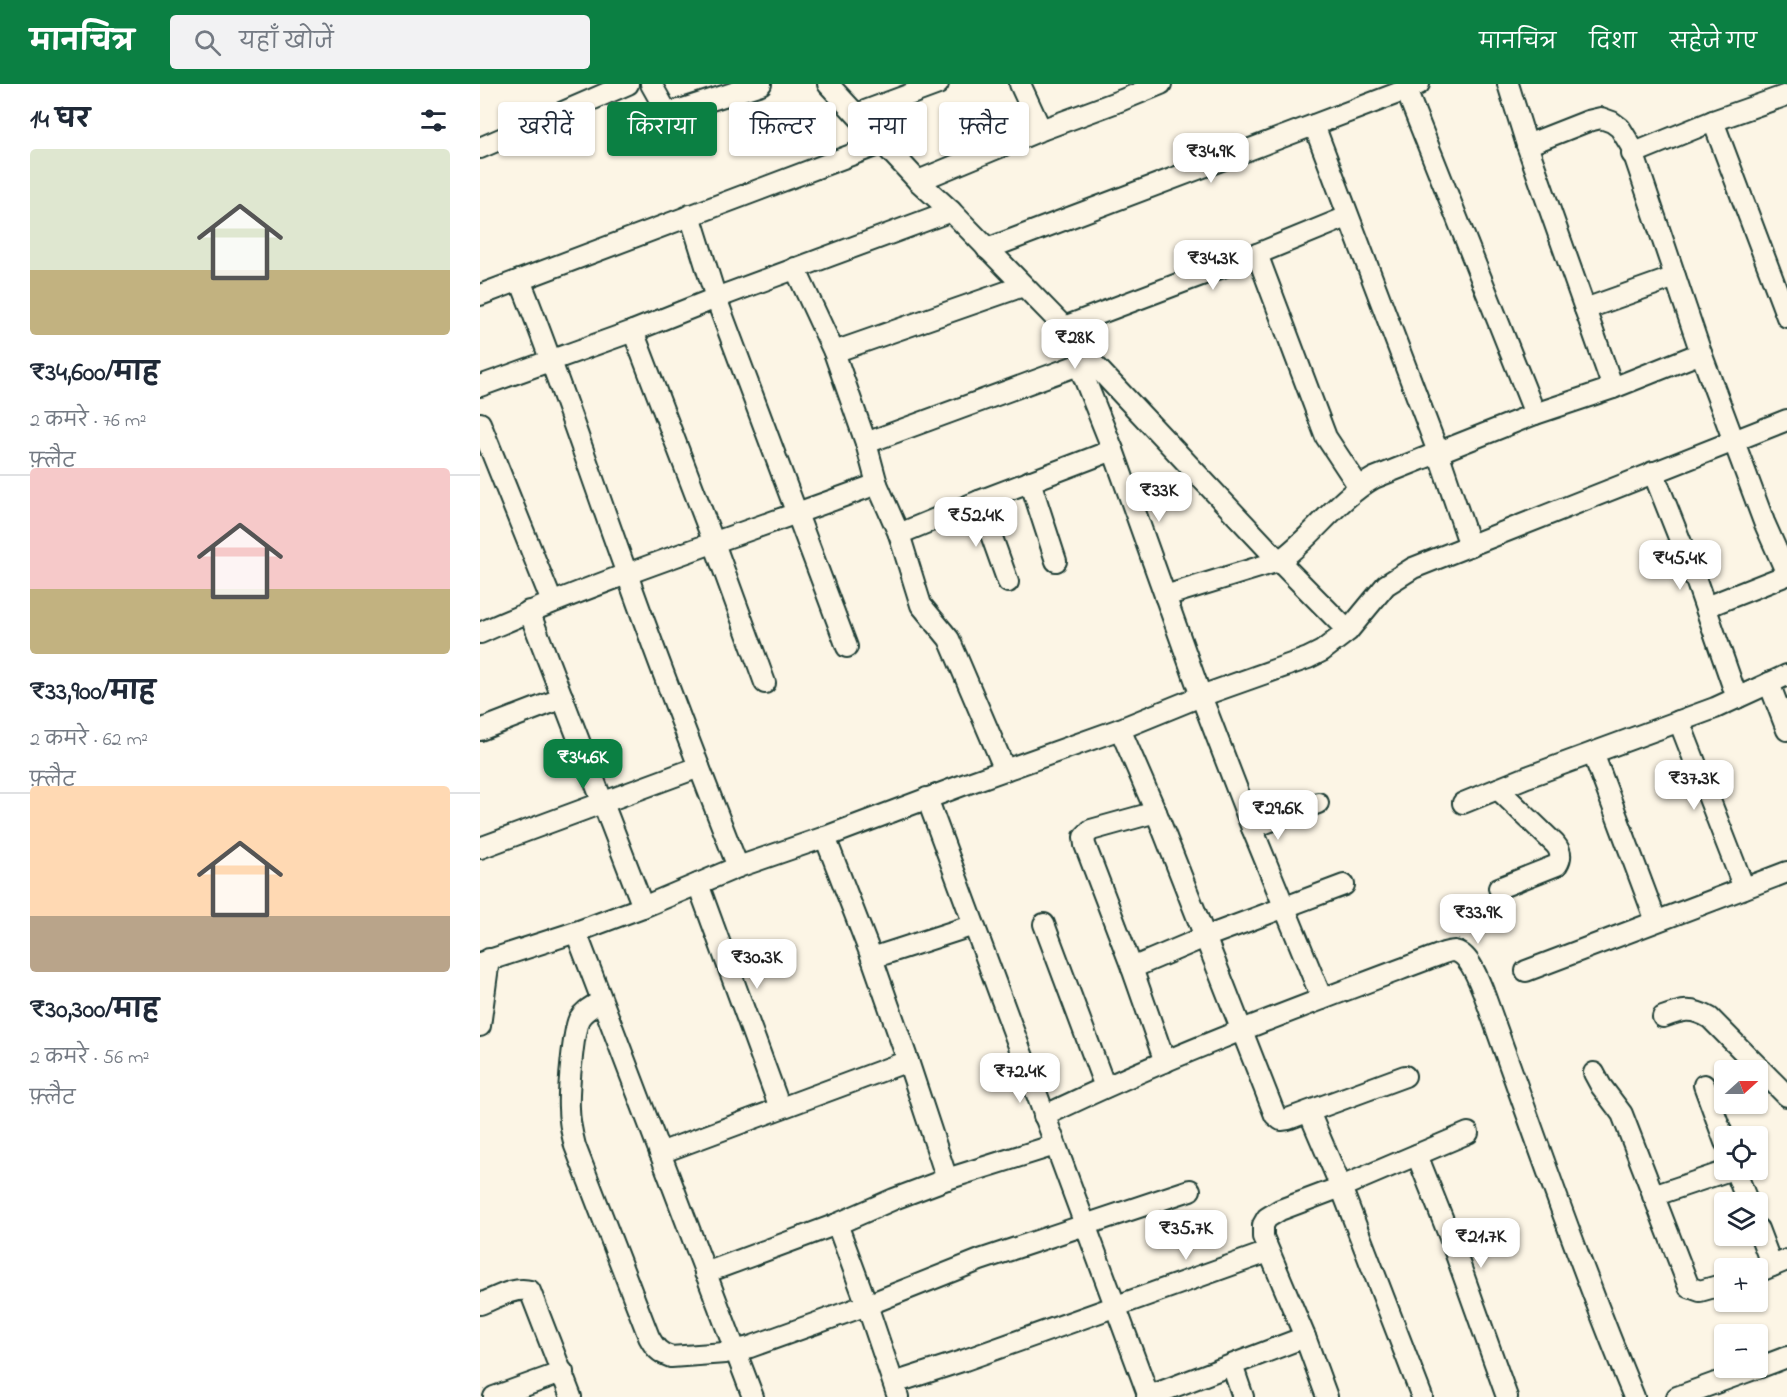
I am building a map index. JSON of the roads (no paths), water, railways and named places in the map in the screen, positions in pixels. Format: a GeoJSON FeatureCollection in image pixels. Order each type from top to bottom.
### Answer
{"type":"FeatureCollection","features":[{"type":"Feature","properties":{"kind":"street"},"geometry":{"type":"LineString","coordinates":[[480,148],[628,84]]}},
{"type":"Feature","properties":{"kind":"street"},"geometry":{"type":"LineString","coordinates":[[651,84],[669,112],[761,84]]}},
{"type":"Feature","properties":{"kind":"street"},"geometry":{"type":"LineString","coordinates":[[828,84],[848,105]]}},
{"type":"Feature","properties":{"kind":"street"},"geometry":{"type":"LineString","coordinates":[[889,102],[938,84]]}},
{"type":"Feature","properties":{"kind":"street"},"geometry":{"type":"LineString","coordinates":[[1020,84],[1041,130]]}},
{"type":"Feature","properties":{"kind":"street"},"geometry":{"type":"LineString","coordinates":[[918,181],[1041,130],[1119,92],[1161,84]]}},
{"type":"Feature","properties":{"kind":"street"},"geometry":{"type":"LineString","coordinates":[[1508,84],[1527,145],[1613,388]]}},
{"type":"Feature","properties":{"kind":"street"},"geometry":{"type":"LineString","coordinates":[[987,249],[1412,87],[1535,414]]}},
{"type":"Feature","properties":{"kind":"street"},"geometry":{"type":"LineString","coordinates":[[1632,154],[1713,121],[1787,95]]}},
{"type":"Feature","properties":{"kind":"street"},"geometry":{"type":"LineString","coordinates":[[1527,145],[1601,118],[1620,128],[1630,146],[1701,353],[1764,522],[1787,575],[1706,607]]}},
{"type":"Feature","properties":{"kind":"street"},"geometry":{"type":"LineString","coordinates":[[1713,121],[1787,317]]}},
{"type":"Feature","properties":{"kind":"street"},"geometry":{"type":"LineString","coordinates":[[1314,125],[1438,452],[1470,546]]}},
{"type":"Feature","properties":{"kind":"street"},"geometry":{"type":"LineString","coordinates":[[480,295],[848,155]]}},
{"type":"Feature","properties":{"kind":"street"},"geometry":{"type":"LineString","coordinates":[[896,156],[1064,327],[1085,363],[1113,450],[1201,696],[1322,999]]}},
{"type":"Feature","properties":{"kind":"street"},"geometry":{"type":"LineString","coordinates":[[480,386],[951,212]]}},
{"type":"Feature","properties":{"kind":"street"},"geometry":{"type":"LineString","coordinates":[[690,215],[716,298],[847,647]]}},
{"type":"Feature","properties":{"kind":"street"},"geometry":{"type":"LineString","coordinates":[[1064,327],[1257,254],[1347,217]]}},
{"type":"Feature","properties":{"kind":"street"},"geometry":{"type":"LineString","coordinates":[[1257,254],[1326,437],[1359,487]]}},
{"type":"Feature","properties":{"kind":"street"},"geometry":{"type":"LineString","coordinates":[[795,268],[834,352],[866,443],[877,484],[898,534],[921,604],[950,639],[1005,770]]}},
{"type":"Feature","properties":{"kind":"street"},"geometry":{"type":"LineString","coordinates":[[1585,309],[1675,277]]}},
{"type":"Feature","properties":{"kind":"street"},"geometry":{"type":"LineString","coordinates":[[520,280],[552,359],[626,574],[738,867]]}},
{"type":"Feature","properties":{"kind":"street"},"geometry":{"type":"LineString","coordinates":[[834,352],[1023,286]]}},
{"type":"Feature","properties":{"kind":"street"},"geometry":{"type":"LineString","coordinates":[[633,331],[765,683]]}},
{"type":"Feature","properties":{"kind":"street"},"geometry":{"type":"LineString","coordinates":[[1165,597],[1279,561],[1294,550],[1359,487],[1374,478],[1535,414],[1613,388],[1701,353]]}},
{"type":"Feature","properties":{"kind":"street"},"geometry":{"type":"LineString","coordinates":[[866,443],[1085,363]]}},
{"type":"Feature","properties":{"kind":"street"},"geometry":{"type":"LineString","coordinates":[[1085,363],[1348,631]]}},
{"type":"Feature","properties":{"kind":"street"},"geometry":{"type":"LineString","coordinates":[[480,1026],[484,961],[576,932],[698,885],[738,867],[1120,729],[1201,696],[1308,658],[1322,651],[1348,631],[1386,585],[1413,568],[1787,420]]}},
{"type":"Feature","properties":{"kind":"street"},"geometry":{"type":"LineString","coordinates":[[480,423],[552,602]]}},
{"type":"Feature","properties":{"kind":"street"},"geometry":{"type":"LineString","coordinates":[[898,534],[1113,450]]}},
{"type":"Feature","properties":{"kind":"street"},"geometry":{"type":"LineString","coordinates":[[1653,472],[1706,607],[1737,698]]}},
{"type":"Feature","properties":{"kind":"street"},"geometry":{"type":"LineString","coordinates":[[1030,482],[1056,561]]}},
{"type":"Feature","properties":{"kind":"street"},"geometry":{"type":"LineString","coordinates":[[480,633],[529,611],[626,574],[877,484]]}},
{"type":"Feature","properties":{"kind":"street"},"geometry":{"type":"LineString","coordinates":[[979,501],[1008,582]]}},
{"type":"Feature","properties":{"kind":"street"},"geometry":{"type":"LineString","coordinates":[[529,611],[643,907]]}},
{"type":"Feature","properties":{"kind":"street"},"geometry":{"type":"LineString","coordinates":[[1463,803],[1679,721],[1778,679],[1787,730]]}},
{"type":"Feature","properties":{"kind":"street"},"geometry":{"type":"LineString","coordinates":[[480,730],[563,698]]}},
{"type":"Feature","properties":{"kind":"street"},"geometry":{"type":"LineString","coordinates":[[1679,721],[1744,888]]}},
{"type":"Feature","properties":{"kind":"street"},"geometry":{"type":"LineString","coordinates":[[1120,729],[1156,812],[1275,1115],[1281,1120],[1288,1119],[1405,1076]]}},
{"type":"Feature","properties":{"kind":"street"},"geometry":{"type":"LineString","coordinates":[[1593,753],[1656,921]]}},
{"type":"Feature","properties":{"kind":"street"},"geometry":{"type":"LineString","coordinates":[[480,848],[699,767]]}},
{"type":"Feature","properties":{"kind":"street"},"geometry":{"type":"LineString","coordinates":[[1498,789],[1555,844],[1561,854],[1557,865],[1499,888]]}},
{"type":"Feature","properties":{"kind":"street"},"geometry":{"type":"LineString","coordinates":[[927,798],[1149,1397],[1305,1337]]}},
{"type":"Feature","properties":{"kind":"street"},"geometry":{"type":"LineString","coordinates":[[1252,828],[1318,803]]}},
{"type":"Feature","properties":{"kind":"street"},"geometry":{"type":"LineString","coordinates":[[1156,812],[1091,830],[1084,837],[1165,1062]]}},
{"type":"Feature","properties":{"kind":"street"},"geometry":{"type":"LineString","coordinates":[[825,837],[909,1060],[946,1179]]}},
{"type":"Feature","properties":{"kind":"street"},"geometry":{"type":"LineString","coordinates":[[1526,971],[1787,872]]}},
{"type":"Feature","properties":{"kind":"street"},"geometry":{"type":"LineString","coordinates":[[698,885],[780,1108]]}},
{"type":"Feature","properties":{"kind":"street"},"geometry":{"type":"LineString","coordinates":[[1132,968],[1284,906],[1344,885]]}},
{"type":"Feature","properties":{"kind":"street"},"geometry":{"type":"LineString","coordinates":[[1044,924],[1105,1087]]}},
{"type":"Feature","properties":{"kind":"street"},"geometry":{"type":"LineString","coordinates":[[872,958],[974,925]]}},
{"type":"Feature","properties":{"kind":"street"},"geometry":{"type":"LineString","coordinates":[[576,932],[753,1397]]}},
{"type":"Feature","properties":{"kind":"street"},"geometry":{"type":"LineString","coordinates":[[1044,1116],[1105,1087],[1242,1029],[1454,951],[1463,956],[1474,971],[1483,991],[1592,1290],[1634,1397]]}},
{"type":"Feature","properties":{"kind":"street"},"geometry":{"type":"LineString","coordinates":[[602,1001],[585,1011],[579,1019],[575,1034],[569,1109],[570,1125],[575,1146],[655,1348],[671,1357],[737,1351],[867,1305],[980,1260],[1190,1190]]}},
{"type":"Feature","properties":{"kind":"street"},"geometry":{"type":"LineString","coordinates":[[1663,1017],[1689,1010],[1710,1018],[1787,1096]]}},
{"type":"Feature","properties":{"kind":"street"},"geometry":{"type":"LineString","coordinates":[[660,1153],[909,1060]]}},
{"type":"Feature","properties":{"kind":"street"},"geometry":{"type":"LineString","coordinates":[[1594,1073],[1604,1091],[1622,1114],[1689,1287],[1700,1291],[1714,1287]]}},
{"type":"Feature","properties":{"kind":"street"},"geometry":{"type":"LineString","coordinates":[[1704,1085],[1719,1126]]}},
{"type":"Feature","properties":{"kind":"street"},"geometry":{"type":"LineString","coordinates":[[1309,1112],[1341,1187],[1422,1397]]}},
{"type":"Feature","properties":{"kind":"street"},"geometry":{"type":"LineString","coordinates":[[1327,1397],[1305,1337],[1268,1252],[1263,1237],[1263,1225],[1267,1218],[1280,1210],[1341,1187],[1468,1133]]}},
{"type":"Feature","properties":{"kind":"street"},"geometry":{"type":"LineString","coordinates":[[705,1273],[837,1224],[946,1179],[1055,1145]]}},
{"type":"Feature","properties":{"kind":"street"},"geometry":{"type":"LineString","coordinates":[[1417,1155],[1507,1397]]}},
{"type":"Feature","properties":{"kind":"street"},"geometry":{"type":"LineString","coordinates":[[1653,1196],[1714,1175]]}},
{"type":"Feature","properties":{"kind":"street"},"geometry":{"type":"LineString","coordinates":[[837,1224],[896,1390],[965,1360],[1268,1252]]}},
{"type":"Feature","properties":{"kind":"street"},"geometry":{"type":"LineString","coordinates":[[1764,1246],[1772,1266]]}},
{"type":"Feature","properties":{"kind":"street"},"geometry":{"type":"LineString","coordinates":[[480,1304],[515,1291],[530,1290],[571,1397]]}},
{"type":"Feature","properties":{"kind":"street"},"geometry":{"type":"LineString","coordinates":[[1768,1364],[1787,1357]]}},
{"type":"Feature","properties":{"kind":"street"},"geometry":{"type":"LineString","coordinates":[[1232,1365],[1243,1397]]}},
{"type":"Feature","properties":{"kind":"street"},"geometry":{"type":"LineString","coordinates":[[494,1397],[563,1372]]}},
{"type":"Feature","properties":{"kind":"street"},"geometry":{"type":"LineString","coordinates":[[1677,1397],[1729,1378]]}}]}
